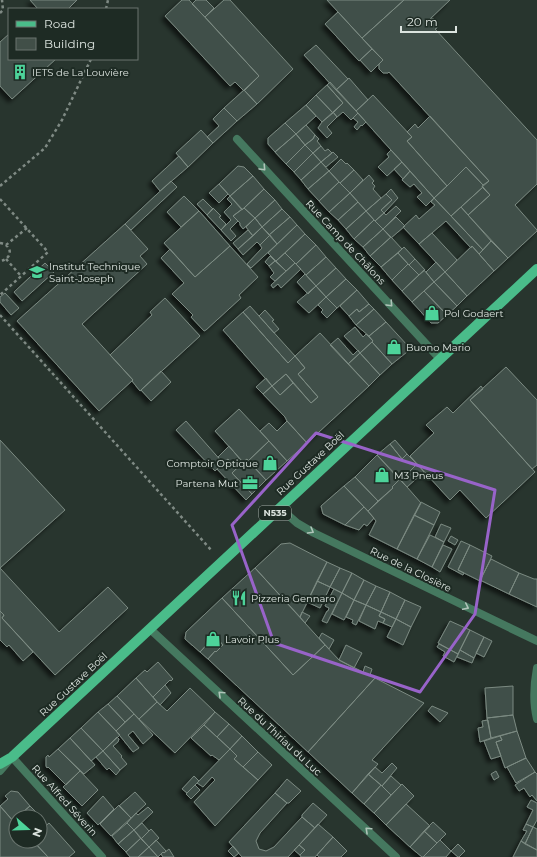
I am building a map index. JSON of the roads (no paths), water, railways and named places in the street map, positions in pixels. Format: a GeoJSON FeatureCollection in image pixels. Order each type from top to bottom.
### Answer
{"type":"FeatureCollection","features":[{"type":"Feature","properties":{"kind":"main road","name":"Rue Gustave Boël"},"geometry":{"type":"LineString","coordinates":[[0,764],[12,757],[537,269]]}},
{"type":"Feature","properties":{"kind":"street","name":"Rue Camp de Châlons"},"geometry":{"type":"LineString","coordinates":[[237,139],[440,359]]}},
{"type":"Feature","properties":{"kind":"street","name":"Rue de la Closière"},"geometry":{"type":"LineString","coordinates":[[280,508],[297,523],[314,533],[537,641]]}},
{"type":"Feature","properties":{"kind":"street","name":"Rue du Thiriau du Luc"},"geometry":{"type":"LineString","coordinates":[[150,629],[396,857]]}},
{"type":"Feature","properties":{"kind":"street"},"geometry":{"type":"LineString","coordinates":[[537,668],[534,697],[537,719]]}},
{"type":"Feature","properties":{"kind":"street","name":"Rue Gustave Boël"},"geometry":{"type":"LineString","coordinates":[[0,771],[12,757]]}},
{"type":"Feature","properties":{"kind":"street","name":"Rue Alfred Séverin"},"geometry":{"type":"LineString","coordinates":[[12,757],[102,857]]}},
{"type":"Feature","properties":{"kind":"place","name":"IETS de La Louvière"},"geometry":{"type":"Point","coordinates":[20,72]}},
{"type":"Feature","properties":{"kind":"place","name":"Institut Technique Saint-Joseph"},"geometry":{"type":"Point","coordinates":[37,272]}},
{"type":"Feature","properties":{"kind":"place","name":"Pol Godaert"},"geometry":{"type":"Point","coordinates":[432,313]}},
{"type":"Feature","properties":{"kind":"place","name":"Buono Mario"},"geometry":{"type":"Point","coordinates":[394,347]}},
{"type":"Feature","properties":{"kind":"place","name":"Comptoir Optique"},"geometry":{"type":"Point","coordinates":[270,463]}},
{"type":"Feature","properties":{"kind":"place","name":"M3 Pneus"},"geometry":{"type":"Point","coordinates":[382,475]}},
{"type":"Feature","properties":{"kind":"place","name":"Partena Mut"},"geometry":{"type":"Point","coordinates":[250,483]}},
{"type":"Feature","properties":{"kind":"place","name":"Pizzeria Gennaro"},"geometry":{"type":"Point","coordinates":[239,598]}},
{"type":"Feature","properties":{"kind":"place","name":"Lavoir Plus"},"geometry":{"type":"Point","coordinates":[213,639]}}]}
